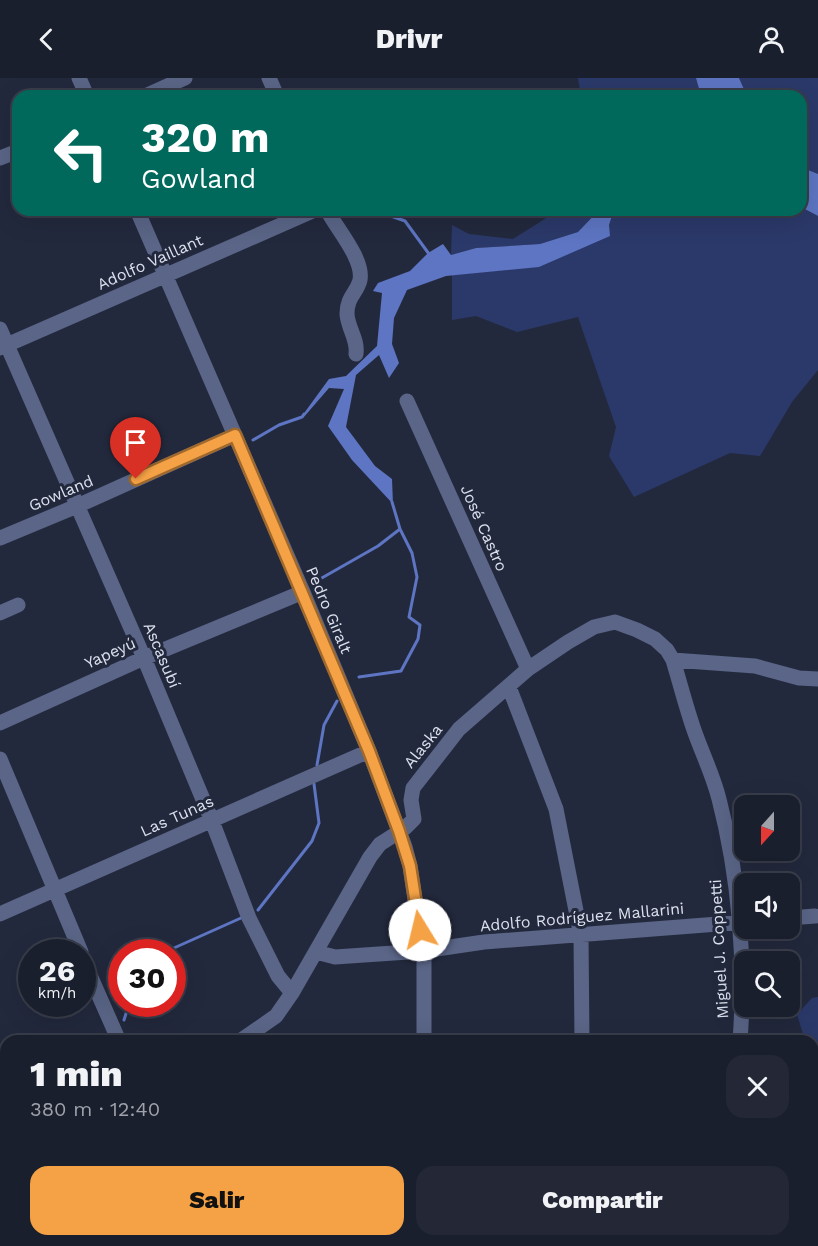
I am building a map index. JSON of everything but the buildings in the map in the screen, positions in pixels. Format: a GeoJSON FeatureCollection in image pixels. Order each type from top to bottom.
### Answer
{"type":"FeatureCollection","features":[{"type":"Feature","properties":{"kind":"street"},"geometry":{"type":"LineString","coordinates":[[158,90],[185,78]]}},
{"type":"Feature","properties":{"kind":"street","name":"Pedro Giralt"},"geometry":{"type":"LineString","coordinates":[[140,216],[303,592],[369,751],[399,831],[410,866],[423,951],[424,1035]]}},
{"type":"Feature","properties":{"kind":"street","name":"Adolfo Vaillant"},"geometry":{"type":"LineString","coordinates":[[4,347],[301,216]]}},
{"type":"Feature","properties":{"kind":"street"},"geometry":{"type":"LineString","coordinates":[[331,216],[343,234],[359,271],[360,278],[348,302],[347,313],[349,328],[356,339],[356,354]]}},
{"type":"Feature","properties":{"kind":"street","name":"Ascasubí"},"geometry":{"type":"LineString","coordinates":[[0,329],[4,347],[144,658],[212,821],[249,918],[278,976],[292,993]]}},
{"type":"Feature","properties":{"kind":"street","name":"José Castro"},"geometry":{"type":"LineString","coordinates":[[407,401],[528,669]]}},
{"type":"Feature","properties":{"kind":"street","name":"Gowland"},"geometry":{"type":"LineString","coordinates":[[0,538],[235,435]]}},
{"type":"Feature","properties":{"kind":"street","name":"Yapeyú"},"geometry":{"type":"LineString","coordinates":[[0,723],[144,658],[303,592]]}},
{"type":"Feature","properties":{"kind":"street"},"geometry":{"type":"LineString","coordinates":[[0,613],[18,605]]}},
{"type":"Feature","properties":{"kind":"street","name":"Alaska"},"geometry":{"type":"LineString","coordinates":[[249,1035],[276,1016],[292,993],[380,843],[411,824],[414,819],[411,793],[459,729],[528,669],[594,627],[615,622],[637,630]]}},
{"type":"Feature","properties":{"kind":"street","name":"Miguel J. Coppetti"},"geometry":{"type":"LineString","coordinates":[[637,630],[656,639],[673,660],[693,728],[718,797],[735,873]]}},
{"type":"Feature","properties":{"kind":"street"},"geometry":{"type":"LineString","coordinates":[[673,660],[755,666],[799,678],[818,679]]}},
{"type":"Feature","properties":{"kind":"street"},"geometry":{"type":"LineString","coordinates":[[509,687],[556,809],[581,936],[582,1035]]}},
{"type":"Feature","properties":{"kind":"street","name":"Las Tunas"},"geometry":{"type":"LineString","coordinates":[[0,914],[369,751]]}},
{"type":"Feature","properties":{"kind":"street"},"geometry":{"type":"LineString","coordinates":[[0,759],[75,939]]}},
{"type":"Feature","properties":{"kind":"street"},"geometry":{"type":"LineString","coordinates":[[800,917],[815,916]]}},
{"type":"Feature","properties":{"kind":"street","name":"Adolfo Rodríguez Mallarini"},"geometry":{"type":"LineString","coordinates":[[316,952],[335,957],[423,951],[484,942],[734,923]]}},
{"type":"Feature","properties":{"kind":"street","name":"Miguel J. Coppetti"},"geometry":{"type":"LineString","coordinates":[[740,1035],[741,939]]}},
{"type":"Feature","properties":{"kind":"street"},"geometry":{"type":"LineString","coordinates":[[96,989],[116,1035]]}},
{"type":"Feature","properties":{"kind":"shaded area"},"geometry":{"type":"Polygon","coordinates":[[[578,78],[696,78],[699,90],[580,90],[578,78]]]}},
{"type":"Feature","properties":{"kind":"shaded area"},"geometry":{"type":"Polygon","coordinates":[[[696,78],[739,78],[744,90],[699,90],[696,78]]]}},
{"type":"Feature","properties":{"kind":"shaded area"},"geometry":{"type":"Polygon","coordinates":[[[739,78],[818,78],[818,174],[807,169],[807,90],[744,90],[739,78]]]}},
{"type":"Feature","properties":{"kind":"shaded area"},"geometry":{"type":"Polygon","coordinates":[[[807,169],[818,174],[818,216],[807,210],[807,169]]]}},
{"type":"Feature","properties":{"kind":"shaded area"},"geometry":{"type":"Polygon","coordinates":[[[807,210],[818,216],[818,370],[792,402],[760,456],[730,453],[634,497],[609,456],[616,427],[578,317],[517,332],[476,316],[452,320],[452,275],[540,266],[609,225],[612,216],[807,216],[807,210]]]}},
{"type":"Feature","properties":{"kind":"shaded area"},"geometry":{"type":"Polygon","coordinates":[[[549,216],[593,216],[578,232],[540,244],[476,248],[451,255],[452,225],[469,234],[513,239],[549,216]]]}},
{"type":"Feature","properties":{"kind":"shaded area"},"geometry":{"type":"Polygon","coordinates":[[[593,216],[612,216],[609,225],[610,236],[539,267],[446,276],[407,290],[394,318],[392,344],[399,363],[389,378],[379,355],[356,375],[346,427],[375,466],[392,479],[393,504],[352,460],[328,426],[344,389],[329,388],[303,418],[302,416],[329,379],[346,376],[377,346],[382,293],[373,291],[378,283],[410,271],[428,253],[443,244],[451,255],[476,248],[540,244],[578,232],[593,216]]]}},
{"type":"Feature","properties":{"kind":"shaded area"},"geometry":{"type":"Polygon","coordinates":[[[818,997],[818,1035],[803,1035],[798,1017],[800,1017],[800,1011],[812,998],[818,997]]]}},
{"type":"Feature","properties":{"kind":"waterway"},"geometry":{"type":"LineString","coordinates":[[391,216],[405,221],[429,254]]}},
{"type":"Feature","properties":{"kind":"waterway"},"geometry":{"type":"LineString","coordinates":[[253,440],[304,414]]}},
{"type":"Feature","properties":{"kind":"waterway"},"geometry":{"type":"LineString","coordinates":[[359,677],[401,671],[418,639],[420,625],[409,617],[417,577],[412,553],[400,529],[392,502]]}},
{"type":"Feature","properties":{"kind":"waterway"},"geometry":{"type":"LineString","coordinates":[[313,583],[378,546],[400,529]]}},
{"type":"Feature","properties":{"kind":"waterway"},"geometry":{"type":"LineString","coordinates":[[317,765],[324,725],[337,701]]}},
{"type":"Feature","properties":{"kind":"waterway"},"geometry":{"type":"LineString","coordinates":[[258,910],[312,841],[319,823],[314,784]]}},
{"type":"Feature","properties":{"kind":"waterway"},"geometry":{"type":"LineString","coordinates":[[186,943],[241,918]]}},
{"type":"Feature","properties":{"kind":"route"},"geometry":{"type":"LineString","coordinates":[[136,479],[235,435],[369,751],[399,831],[410,866],[420,930]]}}]}
